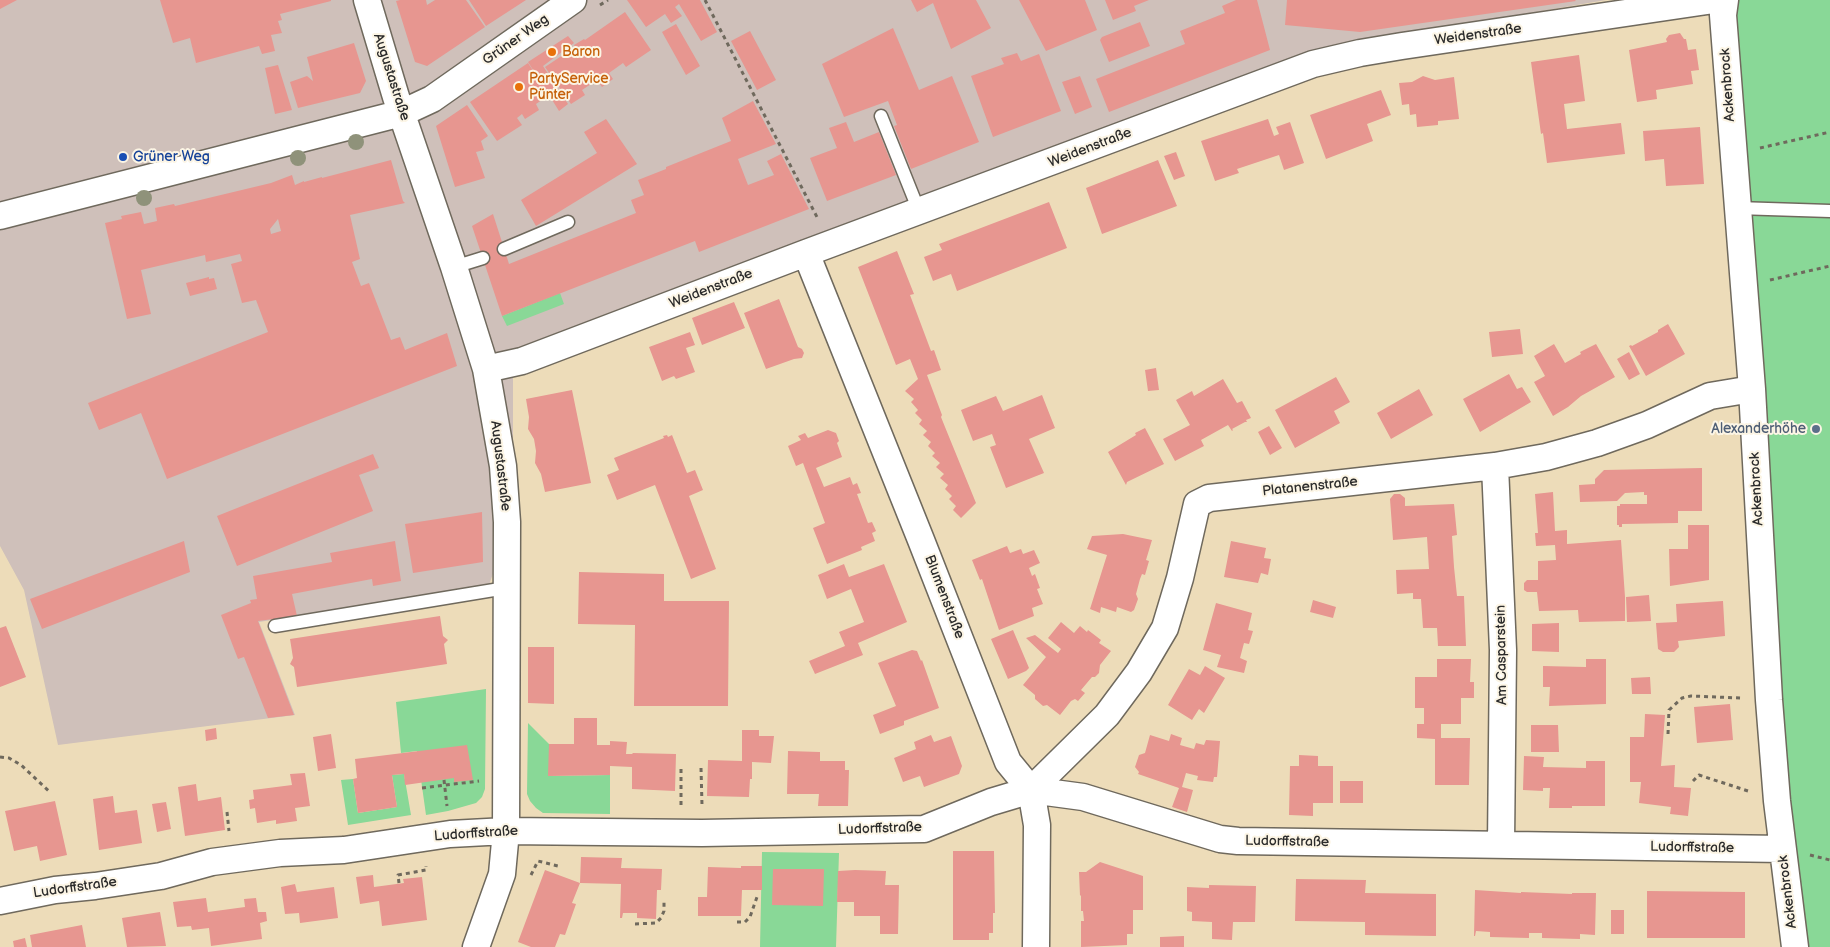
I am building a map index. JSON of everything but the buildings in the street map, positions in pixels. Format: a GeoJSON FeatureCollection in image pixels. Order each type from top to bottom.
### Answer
{"type":"FeatureCollection","features":[{"type":"Feature","properties":{"kind":"street","name":"Augustastraße"},"geometry":{"type":"LineString","coordinates":[[367,0],[486,369],[503,466],[507,522],[506,831],[502,874],[476,947]]}},
{"type":"Feature","properties":{"kind":"street","name":"Grüner Weg"},"geometry":{"type":"LineString","coordinates":[[0,216],[402,113],[432,99],[573,0]]}},
{"type":"Feature","properties":{"kind":"street","name":"Weidenstraße"},"geometry":{"type":"LineString","coordinates":[[486,369],[522,361],[1313,64],[1402,46],[1714,0]]}},
{"type":"Feature","properties":{"kind":"street","name":"Ackenbrock"},"geometry":{"type":"LineString","coordinates":[[1725,0],[1724,15],[1737,208],[1752,389],[1769,700],[1777,801],[1795,947]]}},
{"type":"Feature","properties":{"kind":"street","name":"Blumenstraße"},"geometry":{"type":"LineString","coordinates":[[806,253],[922,540],[1008,762],[1031,790]]}},
{"type":"Feature","properties":{"kind":"street","name":"Platanenstraße"},"geometry":{"type":"LineString","coordinates":[[1031,790],[1107,715],[1139,672],[1165,628],[1180,578],[1197,504],[1209,498],[1495,466],[1546,457],[1597,443],[1647,425],[1710,396],[1752,389]]}},
{"type":"Feature","properties":{"kind":"street","name":"Am Casparstein"},"geometry":{"type":"LineString","coordinates":[[1495,466],[1503,650],[1501,844]]}},
{"type":"Feature","properties":{"kind":"street","name":"Ludorffstraße"},"geometry":{"type":"LineString","coordinates":[[0,901],[55,890],[161,876],[212,862],[280,853],[344,850],[450,834],[506,831],[691,833],[924,829],[991,802],[1031,790],[1083,797],[1220,839],[1238,841],[1783,849]]}},
{"type":"Feature","properties":{"kind":"street"},"geometry":{"type":"LineString","coordinates":[[1031,790],[1036,825],[1036,947]]}},
{"type":"Feature","properties":{"kind":"lane"},"geometry":{"type":"LineString","coordinates":[[881,116],[919,211]]}},
{"type":"Feature","properties":{"kind":"lane"},"geometry":{"type":"LineString","coordinates":[[1737,208],[1830,211]]}},
{"type":"Feature","properties":{"kind":"lane"},"geometry":{"type":"LineString","coordinates":[[504,249],[568,222]]}},
{"type":"Feature","properties":{"kind":"lane"},"geometry":{"type":"LineString","coordinates":[[454,267],[483,258]]}},
{"type":"Feature","properties":{"kind":"lane"},"geometry":{"type":"LineString","coordinates":[[276,626],[506,588]]}},
{"type":"Feature","properties":{"kind":"path"},"geometry":{"type":"LineString","coordinates":[[705,0],[831,244]]}},
{"type":"Feature","properties":{"kind":"path"},"geometry":{"type":"LineString","coordinates":[[1734,154],[1830,132]]}},
{"type":"Feature","properties":{"kind":"path"},"geometry":{"type":"LineString","coordinates":[[1744,286],[1830,266]]}},
{"type":"Feature","properties":{"kind":"path"},"geometry":{"type":"LineString","coordinates":[[1668,734],[1669,710],[1682,698],[1691,696],[1769,700]]}},
{"type":"Feature","properties":{"kind":"path"},"geometry":{"type":"LineString","coordinates":[[0,757],[9,758],[21,765],[51,793]]}},
{"type":"Feature","properties":{"kind":"path"},"geometry":{"type":"LineString","coordinates":[[681,765],[691,833]]}},
{"type":"Feature","properties":{"kind":"path"},"geometry":{"type":"LineString","coordinates":[[691,833],[701,768]]}},
{"type":"Feature","properties":{"kind":"path"},"geometry":{"type":"LineString","coordinates":[[1693,780],[1699,775],[1777,801]]}},
{"type":"Feature","properties":{"kind":"path"},"geometry":{"type":"LineString","coordinates":[[444,780],[447,801]]}},
{"type":"Feature","properties":{"kind":"path"},"geometry":{"type":"LineString","coordinates":[[422,788],[481,781]]}},
{"type":"Feature","properties":{"kind":"path"},"geometry":{"type":"LineString","coordinates":[[228,812],[230,838]]}},
{"type":"Feature","properties":{"kind":"path"},"geometry":{"type":"LineString","coordinates":[[399,884],[398,875],[426,870],[425,859]]}},
{"type":"Feature","properties":{"kind":"path"},"geometry":{"type":"LineString","coordinates":[[737,922],[745,922],[750,917],[757,897]]}},
{"type":"Feature","properties":{"kind":"path"},"geometry":{"type":"LineString","coordinates":[[635,924],[656,923],[664,911],[664,902]]}},
{"type":"Feature","properties":{"kind":"shaded area"},"geometry":{"type":"Polygon","coordinates":[[[0,0],[1606,0],[1454,26],[513,363],[513,517],[489,585],[259,622],[295,715],[58,745],[24,590],[0,546],[0,0]]]}},
{"type":"Feature","properties":{"kind":"green space"},"geometry":{"type":"Polygon","coordinates":[[[1731,0],[1830,0],[1830,947],[1801,947],[1784,802],[1731,0]]]}},
{"type":"Feature","properties":{"kind":"green space"},"geometry":{"type":"Polygon","coordinates":[[[560,293],[564,304],[507,326],[502,316],[560,293]]]}},
{"type":"Feature","properties":{"kind":"green space"},"geometry":{"type":"Polygon","coordinates":[[[486,689],[485,789],[482,797],[476,803],[426,815],[417,751],[401,753],[396,702],[486,689]]]}},
{"type":"Feature","properties":{"kind":"green space"},"geometry":{"type":"Polygon","coordinates":[[[528,723],[549,744],[549,776],[610,775],[610,814],[543,813],[536,808],[527,794],[528,723]]]}},
{"type":"Feature","properties":{"kind":"green space"},"geometry":{"type":"Polygon","coordinates":[[[404,774],[411,815],[348,825],[341,780],[353,779],[358,813],[397,807],[392,775],[404,774]]]}},
{"type":"Feature","properties":{"kind":"green space"},"geometry":{"type":"Polygon","coordinates":[[[762,852],[839,853],[836,947],[760,947],[762,852]]]}},
{"type":"Feature","properties":{"kind":"place","name":"Baron"},"geometry":{"type":"Point","coordinates":[552,52]}},
{"type":"Feature","properties":{"kind":"place","name":"PartyService Pünter"},"geometry":{"type":"Point","coordinates":[519,87]}},
{"type":"Feature","properties":{"kind":"place","name":"Grüner Weg"},"geometry":{"type":"Point","coordinates":[123,157]}},
{"type":"Feature","properties":{"kind":"place","name":"Alexanderhöhe"},"geometry":{"type":"Point","coordinates":[1816,429]}}]}
